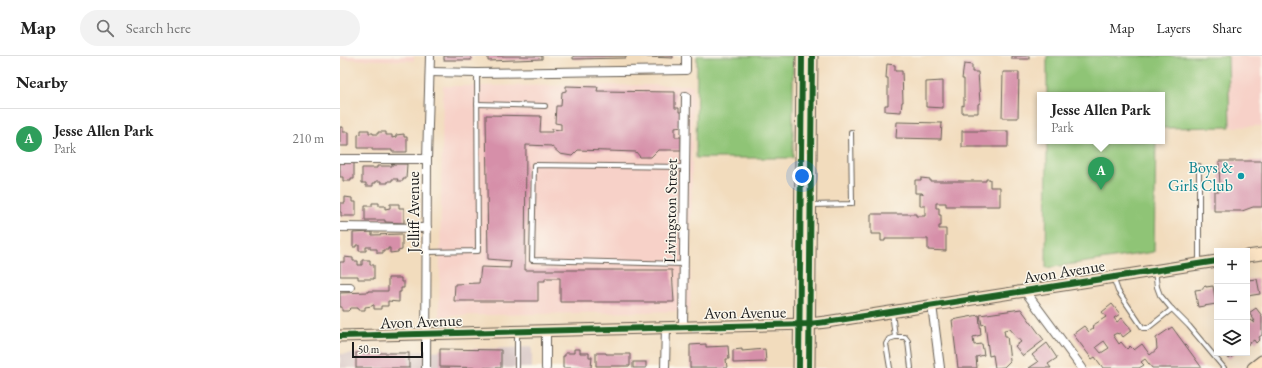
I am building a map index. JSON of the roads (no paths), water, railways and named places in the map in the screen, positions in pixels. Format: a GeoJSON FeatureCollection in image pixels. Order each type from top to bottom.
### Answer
{"type":"FeatureCollection","features":[{"type":"Feature","properties":{"kind":"street","name":"Jelliff Avenue"},"geometry":{"type":"LineString","coordinates":[[426,368],[427,159],[430,56]]}},
{"type":"Feature","properties":{"kind":"street"},"geometry":{"type":"LineString","coordinates":[[430,72],[477,73],[686,70],[686,56]]}},
{"type":"Feature","properties":{"kind":"street"},"geometry":{"type":"LineString","coordinates":[[802,56],[804,324],[809,368]]}},
{"type":"Feature","properties":{"kind":"street"},"geometry":{"type":"LineString","coordinates":[[799,368],[804,324],[811,205],[812,56]]}},
{"type":"Feature","properties":{"kind":"street","name":"Livingston Street"},"geometry":{"type":"LineString","coordinates":[[682,327],[686,96]]}},
{"type":"Feature","properties":{"kind":"street"},"geometry":{"type":"LineString","coordinates":[[340,159],[427,159]]}},
{"type":"Feature","properties":{"kind":"street"},"geometry":{"type":"LineString","coordinates":[[340,227],[427,228]]}},
{"type":"Feature","properties":{"kind":"street"},"geometry":{"type":"LineString","coordinates":[[1250,256],[1262,254]]}},
{"type":"Feature","properties":{"kind":"street","name":"Avon Avenue"},"geometry":{"type":"LineString","coordinates":[[340,336],[804,324],[1214,262]]}},
{"type":"Feature","properties":{"kind":"street"},"geometry":{"type":"LineString","coordinates":[[340,287],[350,287]]}},
{"type":"Feature","properties":{"kind":"street"},"geometry":{"type":"LineString","coordinates":[[1025,291],[1082,368]]}},
{"type":"Feature","properties":{"kind":"street"},"geometry":{"type":"LineString","coordinates":[[932,305],[940,368]]}},
{"type":"Feature","properties":{"kind":"street"},"geometry":{"type":"LineString","coordinates":[[665,368],[666,327]]}},
{"type":"Feature","properties":{"kind":"street"},"geometry":{"type":"LineString","coordinates":[[546,330],[546,368]]}},
{"type":"Feature","properties":{"kind":"street"},"geometry":{"type":"LineString","coordinates":[[1252,368],[1262,361]]}},
{"type":"Feature","properties":{"kind":"lane"},"geometry":{"type":"LineString","coordinates":[[427,252],[478,251],[477,73]]}},
{"type":"Feature","properties":{"kind":"lane"},"geometry":{"type":"LineString","coordinates":[[477,104],[545,106]]}},
{"type":"Feature","properties":{"kind":"lane"},"geometry":{"type":"LineString","coordinates":[[811,205],[852,204],[851,132]]}},
{"type":"Feature","properties":{"kind":"lane"},"geometry":{"type":"LineString","coordinates":[[683,264],[532,260],[533,197],[534,165],[685,167]]}},
{"type":"Feature","properties":{"kind":"lane"},"geometry":{"type":"LineString","coordinates":[[1199,166],[1199,264]]}},
{"type":"Feature","properties":{"kind":"lane"},"geometry":{"type":"LineString","coordinates":[[1155,270],[1157,287],[1160,295],[1189,326],[1224,368]]}},
{"type":"Feature","properties":{"kind":"lane"},"geometry":{"type":"LineString","coordinates":[[1113,277],[1118,291],[1143,328],[1148,328],[1172,309]]}},
{"type":"Feature","properties":{"kind":"lane"},"geometry":{"type":"LineString","coordinates":[[891,311],[895,337]]}},
{"type":"Feature","properties":{"kind":"lane"},"geometry":{"type":"LineString","coordinates":[[517,331],[517,368]]}},
{"type":"Feature","properties":{"kind":"lane"},"geometry":{"type":"LineString","coordinates":[[890,368],[886,344],[889,339],[895,337],[905,337],[908,341],[912,368]]}},
{"type":"Feature","properties":{"kind":"place","name":"Boys & Girls Club"},"geometry":{"type":"Point","coordinates":[1241,176]}},
{"type":"Feature","properties":{"kind":"place","name":"Jesse Allen Park"},"geometry":{"type":"Point","coordinates":[1101,190]}}]}
